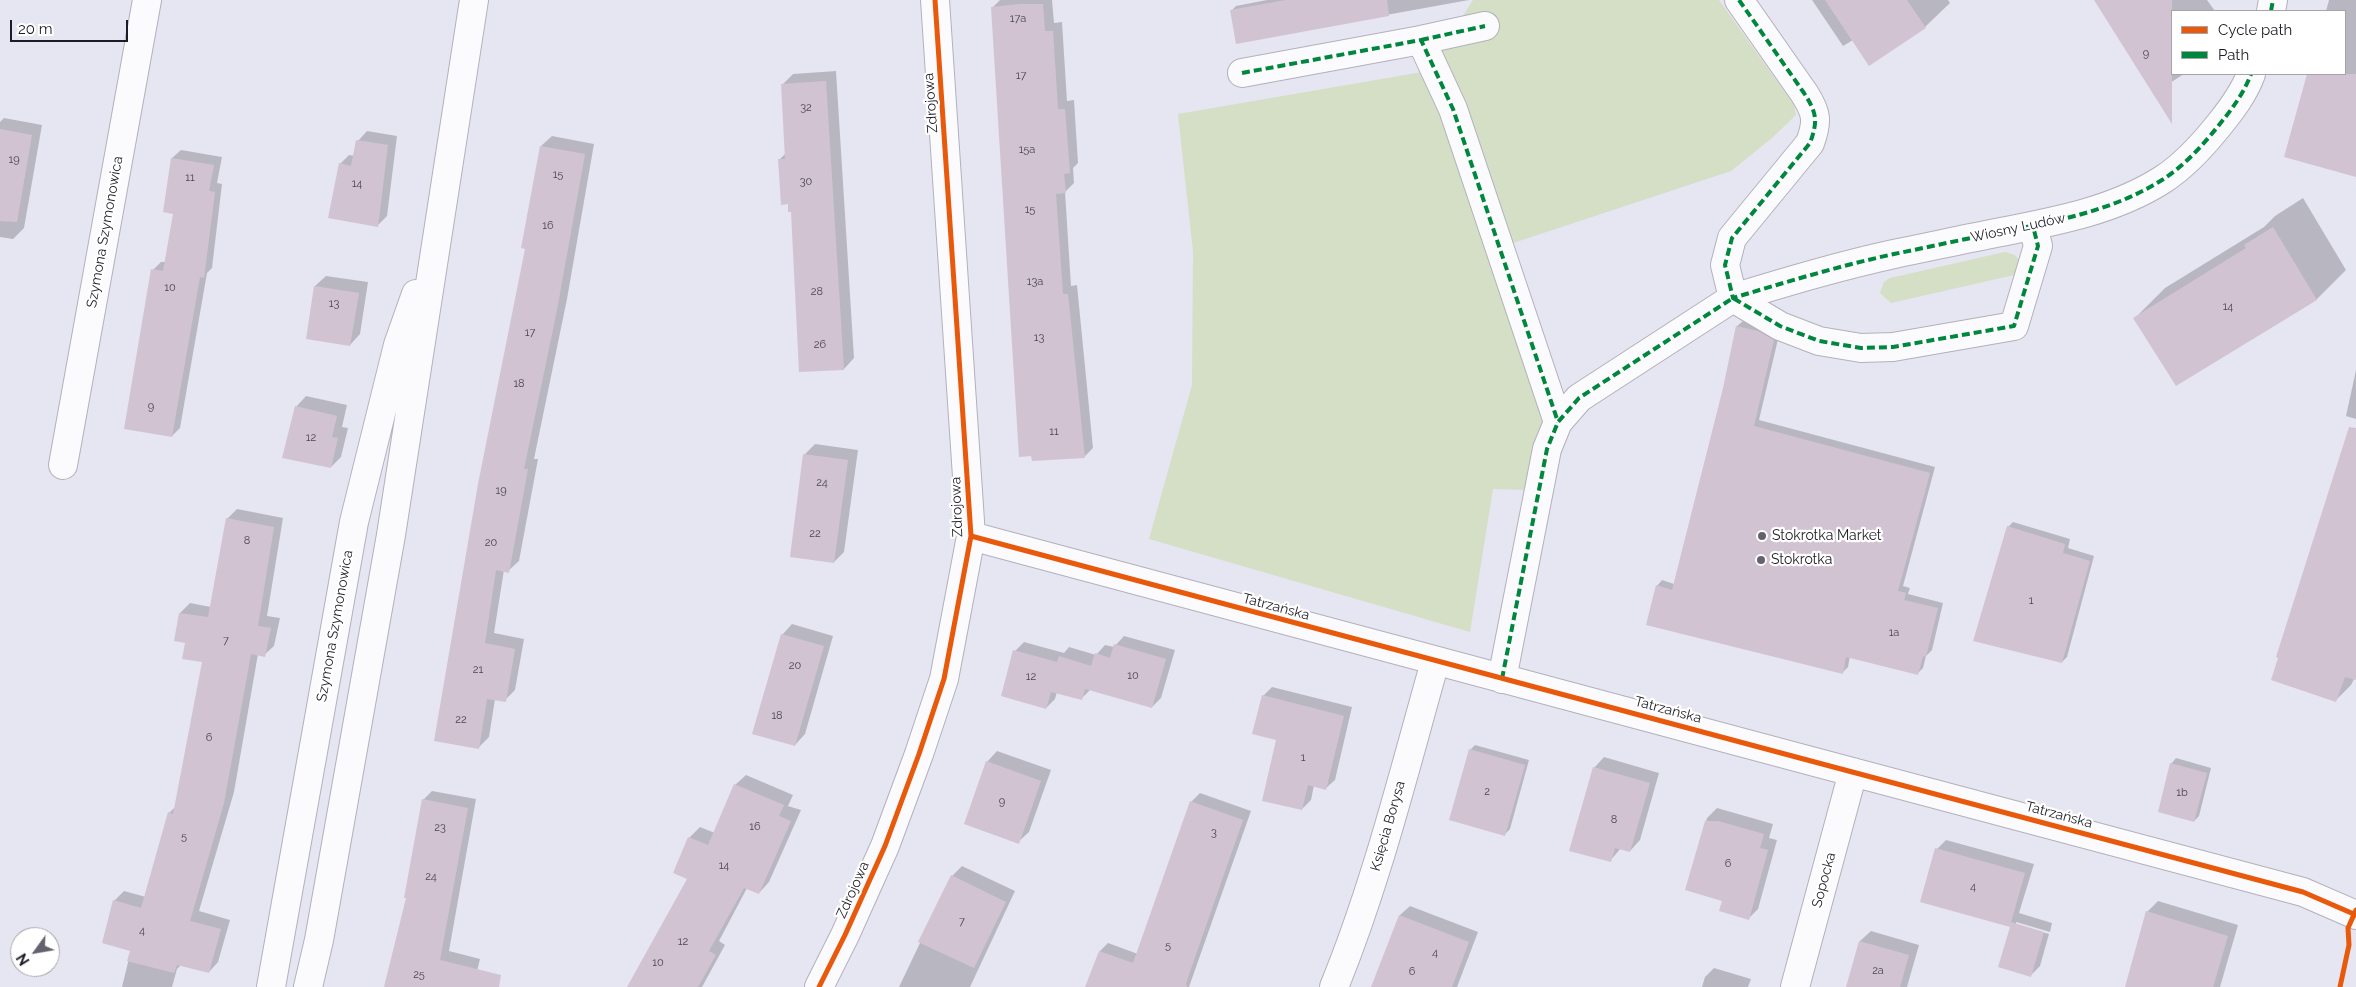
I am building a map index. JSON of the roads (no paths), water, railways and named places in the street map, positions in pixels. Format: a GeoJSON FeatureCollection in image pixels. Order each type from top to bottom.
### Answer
{"type":"FeatureCollection","features":[{"type":"Feature","properties":{"kind":"street","name":"Szymona Szymonowica"},"geometry":{"type":"LineString","coordinates":[[63,464],[147,0]]}},
{"type":"Feature","properties":{"kind":"street"},"geometry":{"type":"LineString","coordinates":[[308,987],[319,940],[391,535],[474,0]]}},
{"type":"Feature","properties":{"kind":"street","name":"Zdrojowa"},"geometry":{"type":"LineString","coordinates":[[819,987],[846,935],[885,846],[919,754],[944,679],[971,536],[935,0]]}},
{"type":"Feature","properties":{"kind":"street"},"geometry":{"type":"LineString","coordinates":[[1739,0],[1804,93],[1812,106],[1817,124],[1810,143],[1732,238],[1725,265],[1733,298],[1780,326],[1819,341],[1861,348],[1893,347],[2014,326],[2038,246],[2033,226]]}},
{"type":"Feature","properties":{"kind":"street"},"geometry":{"type":"LineString","coordinates":[[1242,73],[1421,40],[1485,26]]}},
{"type":"Feature","properties":{"kind":"street"},"geometry":{"type":"LineString","coordinates":[[1421,40],[1452,108],[1558,422]]}},
{"type":"Feature","properties":{"kind":"street","name":"Wiosny Ludów"},"geometry":{"type":"LineString","coordinates":[[1502,679],[1547,449],[1558,422],[1579,398],[1733,298],[1824,271],[1878,258],[2033,226],[2105,206],[2140,192],[2164,179],[2185,162],[2212,135],[2235,106],[2251,75]]}},
{"type":"Feature","properties":{"kind":"street","name":"Szymona Szymonowica"},"geometry":{"type":"LineString","coordinates":[[271,987],[354,522],[398,346],[416,294],[432,275]]}},
{"type":"Feature","properties":{"kind":"street","name":"Tatrzańska"},"geometry":{"type":"LineString","coordinates":[[971,536],[1435,662],[2303,892],[2356,915]]}},
{"type":"Feature","properties":{"kind":"street","name":"Księcia Borysa"},"geometry":{"type":"LineString","coordinates":[[1334,987],[1352,944],[1381,852],[1435,662]]}},
{"type":"Feature","properties":{"kind":"street","name":"Sopocka"},"geometry":{"type":"LineString","coordinates":[[1795,987],[1853,772]]}},
{"type":"Feature","properties":{"kind":"place","name":"Stokrotka Market"},"geometry":{"type":"Point","coordinates":[1762,536]}},
{"type":"Feature","properties":{"kind":"place","name":"Stokrotka"},"geometry":{"type":"Point","coordinates":[1761,560]}}]}
